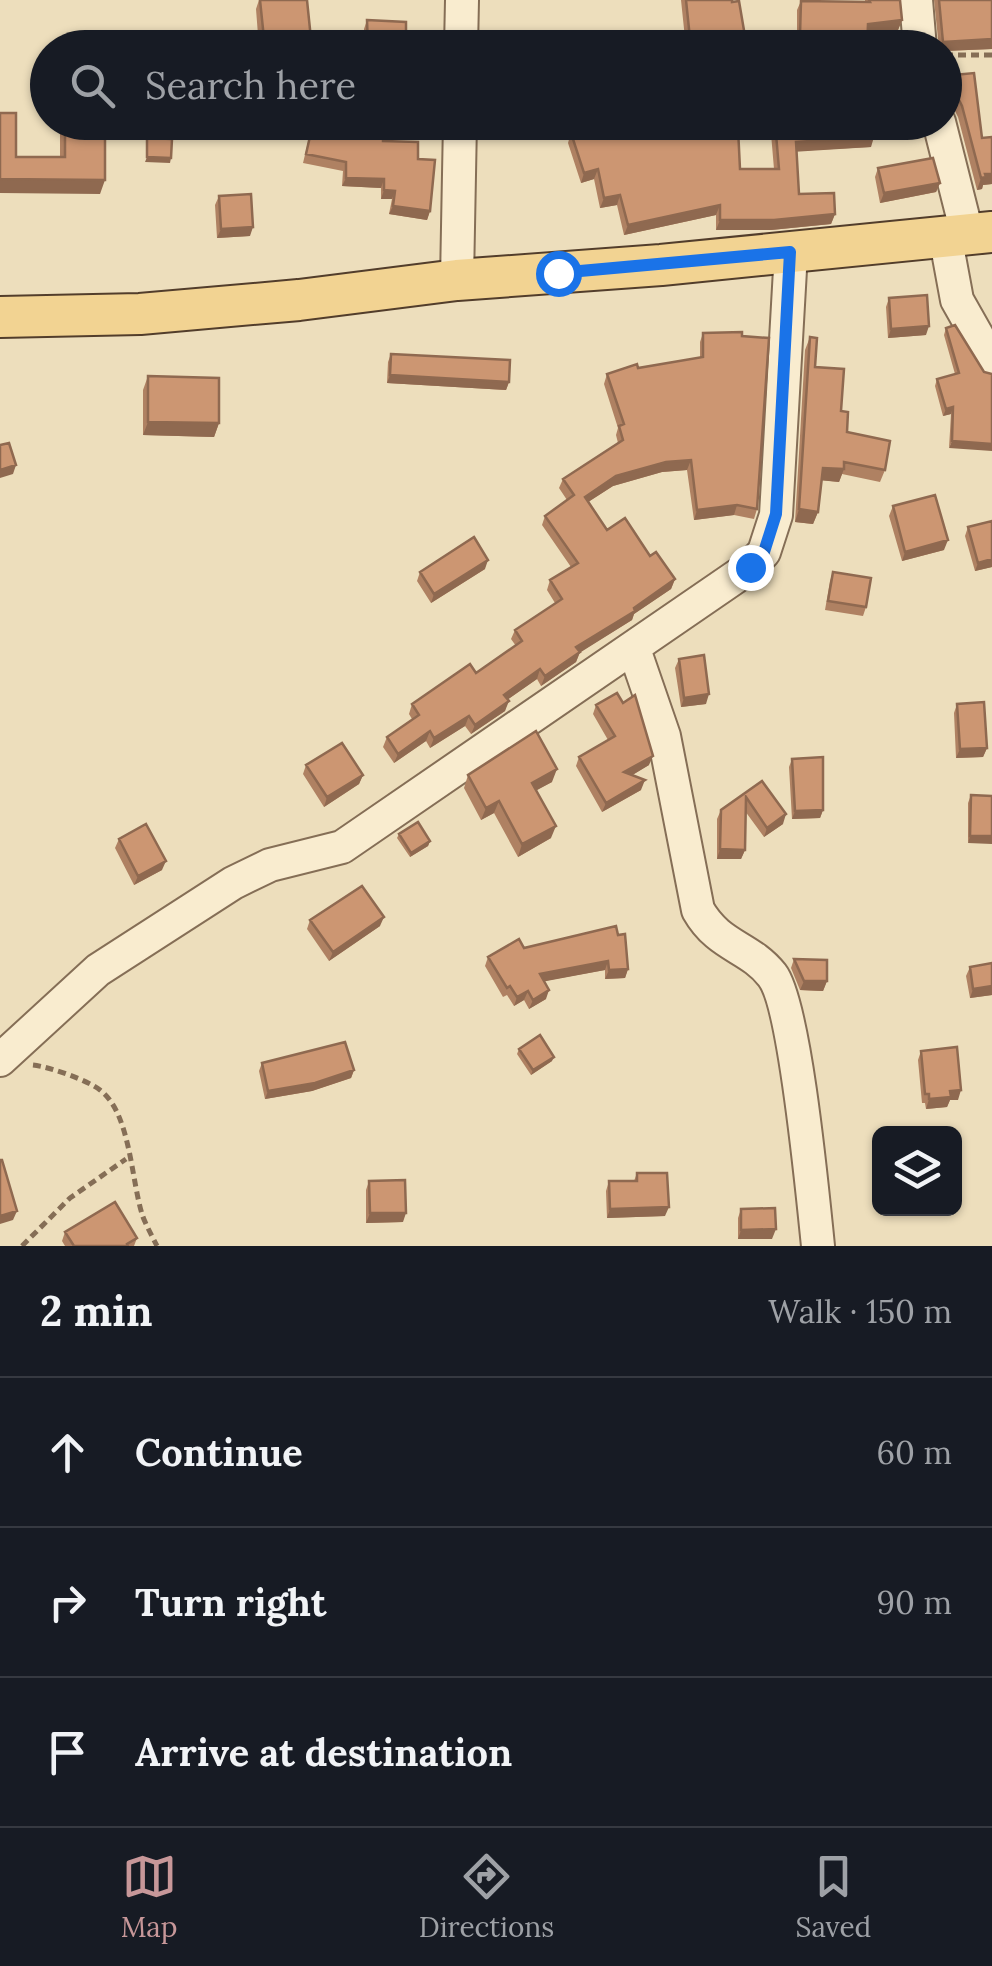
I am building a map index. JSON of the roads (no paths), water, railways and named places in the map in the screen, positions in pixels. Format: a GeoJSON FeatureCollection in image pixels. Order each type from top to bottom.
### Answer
{"type":"FeatureCollection","features":[{"type":"Feature","properties":{"kind":"main road"},"geometry":{"type":"LineString","coordinates":[[0,316],[140,314],[968,233]]}},
{"type":"Feature","properties":{"kind":"street"},"geometry":{"type":"LineString","coordinates":[[461,30],[462,0]]}},
{"type":"Feature","properties":{"kind":"street"},"geometry":{"type":"LineString","coordinates":[[916,0],[918,30]]}},
{"type":"Feature","properties":{"kind":"street"},"geometry":{"type":"LineString","coordinates":[[457,280],[460,140]]}},
{"type":"Feature","properties":{"kind":"street"},"geometry":{"type":"LineString","coordinates":[[944,140],[968,233],[957,300],[992,362]]}},
{"type":"Feature","properties":{"kind":"street"},"geometry":{"type":"LineString","coordinates":[[0,1060],[98,970],[232,882],[270,865],[342,847],[750,567],[764,552],[776,514],[790,252]]}},
{"type":"Feature","properties":{"kind":"street"},"geometry":{"type":"LineString","coordinates":[[634,649],[664,736],[698,910],[709,929],[752,957],[774,977],[789,1030],[818,1246]]}}]}
